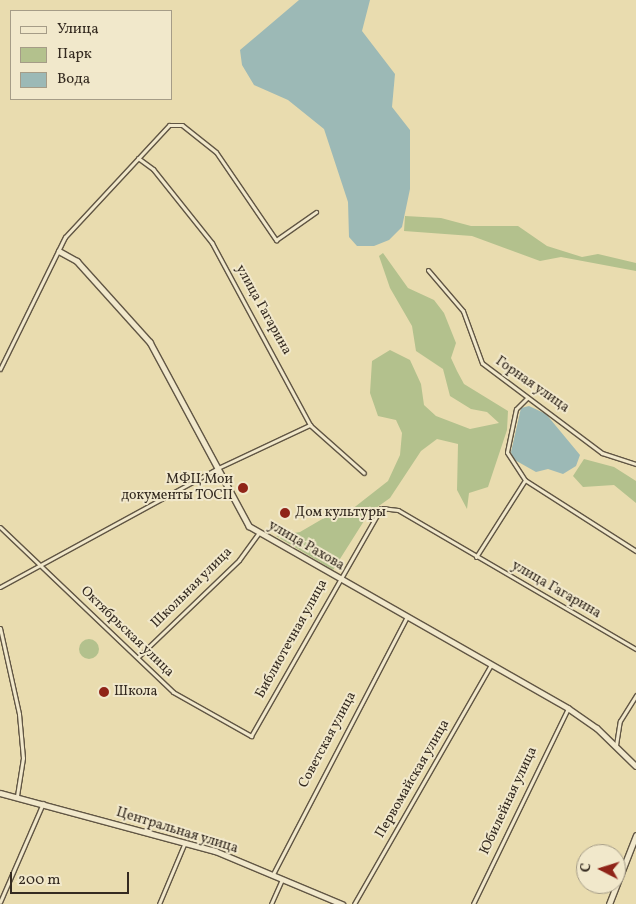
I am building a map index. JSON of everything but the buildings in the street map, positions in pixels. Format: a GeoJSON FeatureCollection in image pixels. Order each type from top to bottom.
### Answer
{"type":"FeatureCollection","features":[{"type":"Feature","properties":{"kind":"main road","name":"Центральная улица"},"geometry":{"type":"LineString","coordinates":[[0,793],[44,802],[185,842],[272,874],[342,904]]}},
{"type":"Feature","properties":{"kind":"main road"},"geometry":{"type":"LineString","coordinates":[[609,904],[636,835]]}},
{"type":"Feature","properties":{"kind":"street"},"geometry":{"type":"LineString","coordinates":[[0,369],[65,237],[169,125],[182,125],[216,152],[276,240],[316,212]]}},
{"type":"Feature","properties":{"kind":"street","name":"улица Гагарина"},"geometry":{"type":"LineString","coordinates":[[138,158],[153,169],[212,244],[310,425],[364,473]]}},
{"type":"Feature","properties":{"kind":"street","name":"улица Рахова"},"geometry":{"type":"LineString","coordinates":[[59,251],[77,261],[150,342],[218,468],[234,503],[249,526],[406,618],[568,708],[616,745],[636,766]]}},
{"type":"Feature","properties":{"kind":"street","name":"Горная улица"},"geometry":{"type":"LineString","coordinates":[[428,270],[463,311],[482,363],[602,453],[636,464]]}},
{"type":"Feature","properties":{"kind":"street"},"geometry":{"type":"LineString","coordinates":[[527,398],[516,409],[507,452],[525,480],[636,551]]}},
{"type":"Feature","properties":{"kind":"street"},"geometry":{"type":"LineString","coordinates":[[0,586],[218,468],[310,425]]}},
{"type":"Feature","properties":{"kind":"street"},"geometry":{"type":"LineString","coordinates":[[476,557],[525,480]]}},
{"type":"Feature","properties":{"kind":"street","name":"улица Гагарина"},"geometry":{"type":"LineString","coordinates":[[387,507],[636,649]]}},
{"type":"Feature","properties":{"kind":"street","name":"Библиотечная улица"},"geometry":{"type":"LineString","coordinates":[[251,736],[377,510],[387,507]]}},
{"type":"Feature","properties":{"kind":"street","name":"Октябрьская улица"},"geometry":{"type":"LineString","coordinates":[[0,527],[183,699],[251,736]]}},
{"type":"Feature","properties":{"kind":"street","name":"Школьная улица"},"geometry":{"type":"LineString","coordinates":[[138,657],[239,560],[259,532]]}},
{"type":"Feature","properties":{"kind":"street","name":"Советская улица"},"geometry":{"type":"LineString","coordinates":[[272,874],[406,618]]}},
{"type":"Feature","properties":{"kind":"street"},"geometry":{"type":"LineString","coordinates":[[0,628],[19,714],[24,758],[17,796]]}},
{"type":"Feature","properties":{"kind":"street","name":"Первомайская улица"},"geometry":{"type":"LineString","coordinates":[[354,904],[491,665]]}},
{"type":"Feature","properties":{"kind":"street"},"geometry":{"type":"LineString","coordinates":[[616,745],[620,721],[636,694]]}},
{"type":"Feature","properties":{"kind":"street","name":"Юбилейная улица"},"geometry":{"type":"LineString","coordinates":[[473,904],[568,708]]}},
{"type":"Feature","properties":{"kind":"street"},"geometry":{"type":"LineString","coordinates":[[0,902],[44,802]]}},
{"type":"Feature","properties":{"kind":"street"},"geometry":{"type":"LineString","coordinates":[[159,904],[185,842]]}},
{"type":"Feature","properties":{"kind":"street"},"geometry":{"type":"LineString","coordinates":[[270,904],[282,879]]}},
{"type":"Feature","properties":{"kind":"green space"},"geometry":{"type":"Polygon","coordinates":[[[405,216],[441,218],[471,226],[518,226],[547,246],[582,257],[598,254],[636,263],[636,271],[561,257],[540,261],[472,236],[404,231],[405,216]]]}},
{"type":"Feature","properties":{"kind":"green space"},"geometry":{"type":"Polygon","coordinates":[[[383,253],[408,288],[434,300],[444,313],[456,343],[451,358],[464,384],[508,411],[507,430],[488,487],[469,493],[467,509],[457,490],[458,444],[437,439],[421,451],[390,498],[369,513],[333,570],[276,536],[300,532],[324,518],[342,517],[388,481],[400,455],[402,433],[396,420],[378,416],[370,393],[372,361],[390,350],[410,360],[421,384],[424,405],[436,416],[470,429],[499,423],[487,412],[471,409],[450,396],[443,369],[416,351],[412,326],[390,288],[379,256],[383,253]]]}},
{"type":"Feature","properties":{"kind":"green space"},"geometry":{"type":"Polygon","coordinates":[[[584,459],[614,467],[636,481],[636,503],[614,485],[583,487],[573,476],[584,459]]]}},
{"type":"Feature","properties":{"kind":"green space"},"geometry":{"type":"Polygon","coordinates":[[[89,639],[96,642],[99,649],[96,656],[89,659],[82,656],[79,649],[82,642],[89,639]]]}},
{"type":"Feature","properties":{"kind":"water"},"geometry":{"type":"Polygon","coordinates":[[[299,0],[370,0],[362,31],[395,74],[392,107],[410,130],[410,189],[402,227],[389,240],[374,246],[357,246],[349,237],[348,202],[324,129],[288,100],[254,85],[242,65],[240,50],[299,0]]]}},
{"type":"Feature","properties":{"kind":"water"},"geometry":{"type":"Polygon","coordinates":[[[529,406],[546,414],[580,455],[576,466],[563,474],[548,469],[536,472],[513,459],[511,452],[521,408],[529,406]]]}},
{"type":"Feature","properties":{"kind":"place","name":"МФЦ Мои документы ТОСП"},"geometry":{"type":"Point","coordinates":[243,488]}},
{"type":"Feature","properties":{"kind":"place","name":"Дом культуры"},"geometry":{"type":"Point","coordinates":[285,513]}},
{"type":"Feature","properties":{"kind":"place","name":"Школа"},"geometry":{"type":"Point","coordinates":[104,692]}}]}
